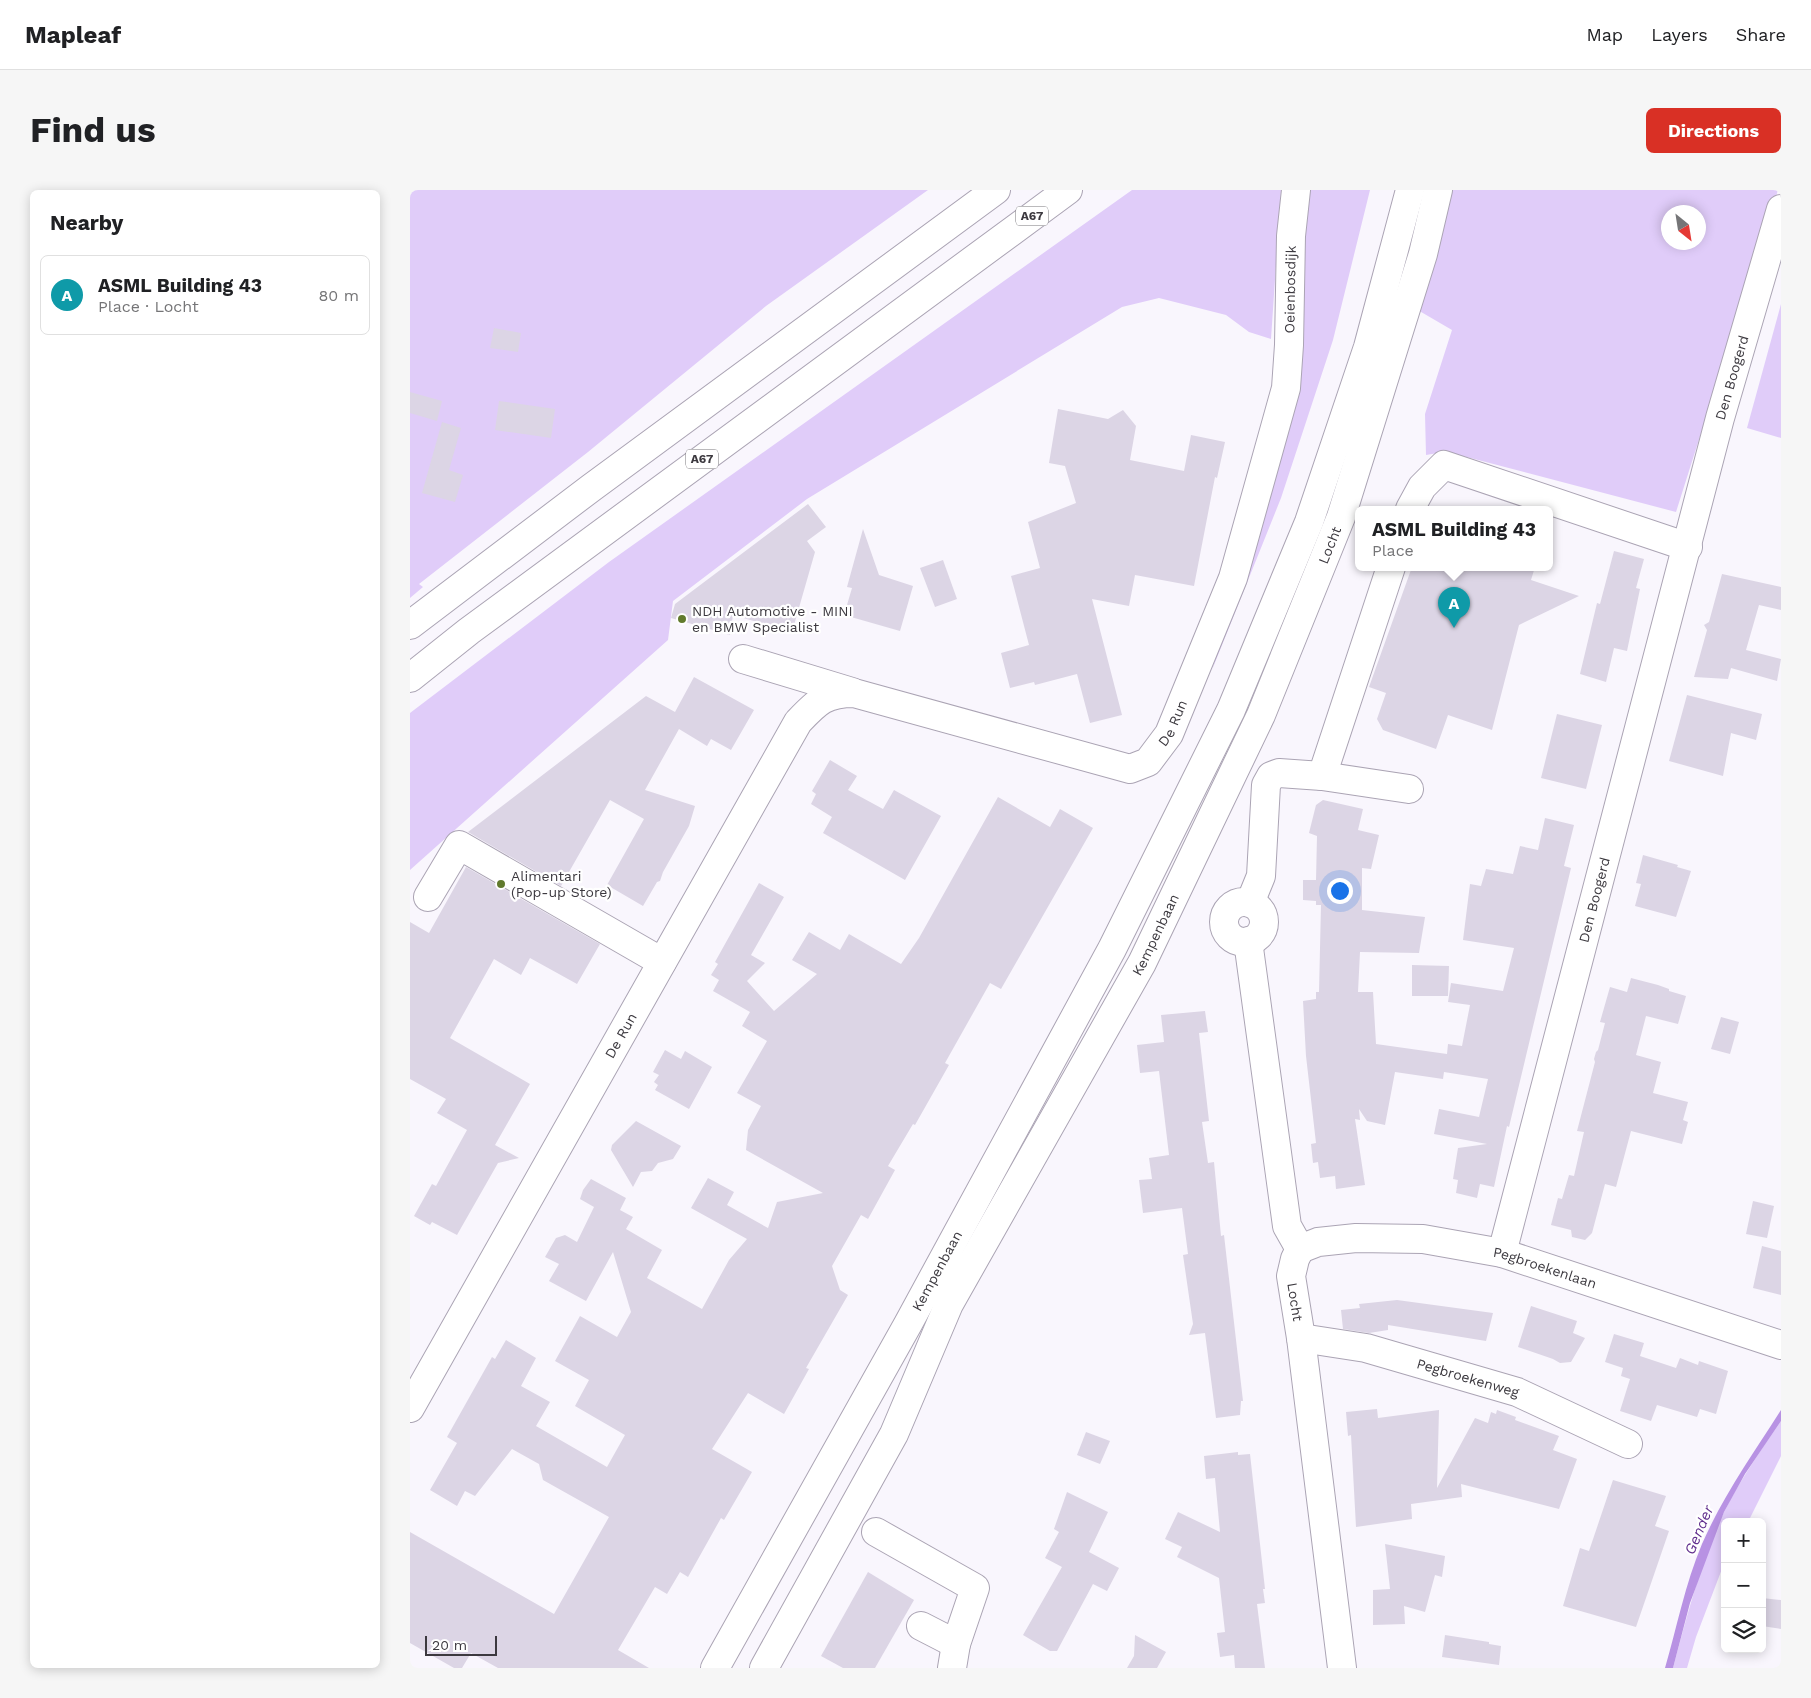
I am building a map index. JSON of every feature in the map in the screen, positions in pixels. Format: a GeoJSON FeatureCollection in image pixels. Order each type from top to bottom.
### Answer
{"type":"FeatureCollection","features":[{"type":"Feature","properties":{"kind":"main road"},"geometry":{"type":"LineString","coordinates":[[410,625],[590,488],[996,190]]}},
{"type":"Feature","properties":{"kind":"main road","name":"A67"},"geometry":{"type":"LineString","coordinates":[[410,678],[500,609],[1068,190]]}},
{"type":"Feature","properties":{"kind":"main road","name":"Oeienbosdijk"},"geometry":{"type":"LineString","coordinates":[[1286,388],[1289,345],[1291,236],[1296,190]]}},
{"type":"Feature","properties":{"kind":"main road","name":"Locht"},"geometry":{"type":"LineString","coordinates":[[1152,871],[1230,710],[1309,522],[1368,347],[1410,190]]}},
{"type":"Feature","properties":{"kind":"main road","name":"Locht"},"geometry":{"type":"LineString","coordinates":[[1180,886],[1261,715],[1341,517],[1423,254],[1438,190]]}},
{"type":"Feature","properties":{"kind":"main road","name":"Den Boogerd"},"geometry":{"type":"LineString","coordinates":[[1502,1253],[1688,547],[1720,418],[1781,209]]}},
{"type":"Feature","properties":{"kind":"main road","name":"De Run"},"geometry":{"type":"LineString","coordinates":[[743,659],[1130,769],[1148,762],[1170,734],[1233,578],[1286,388]]}},
{"type":"Feature","properties":{"kind":"main road"},"geometry":{"type":"LineString","coordinates":[[1411,506],[1422,488],[1444,465],[1688,547]]}},
{"type":"Feature","properties":{"kind":"main road"},"geometry":{"type":"LineString","coordinates":[[1322,776],[1394,579]]}},
{"type":"Feature","properties":{"kind":"main road","name":"De Run"},"geometry":{"type":"LineString","coordinates":[[410,1408],[798,722],[818,701],[836,693],[854,692]]}},
{"type":"Feature","properties":{"kind":"main road"},"geometry":{"type":"LineString","coordinates":[[1300,1249],[1287,1226],[1248,941],[1259,934],[1264,923],[1260,910],[1250,903],[1261,876],[1266,785],[1270,776],[1279,773],[1322,776],[1409,789]]}},
{"type":"Feature","properties":{"kind":"main road"},"geometry":{"type":"LineString","coordinates":[[428,898],[459,845],[662,962]]}},
{"type":"Feature","properties":{"kind":"main road","name":"Kempenbaan"},"geometry":{"type":"LineString","coordinates":[[715,1668],[908,1324],[1112,949],[1152,871]]}},
{"type":"Feature","properties":{"kind":"main road","name":"Kempenbaan"},"geometry":{"type":"LineString","coordinates":[[764,1668],[894,1434],[949,1304],[1142,963],[1180,886]]}},
{"type":"Feature","properties":{"kind":"main road","name":"Pegbroekenlaan"},"geometry":{"type":"LineString","coordinates":[[1300,1249],[1318,1242],[1356,1238],[1423,1239],[1502,1253],[1781,1345]]}},
{"type":"Feature","properties":{"kind":"main road","name":"Locht"},"geometry":{"type":"LineString","coordinates":[[1300,1249],[1295,1259],[1291,1276],[1301,1338],[1342,1668]]}},
{"type":"Feature","properties":{"kind":"main road","name":"Pegbroekenweg"},"geometry":{"type":"LineString","coordinates":[[1301,1338],[1366,1348],[1517,1392],[1628,1444]]}},
{"type":"Feature","properties":{"kind":"main road"},"geometry":{"type":"LineString","coordinates":[[876,1532],[975,1588],[954,1656],[921,1626]]}},
{"type":"Feature","properties":{"kind":"shaded area"},"geometry":{"type":"Polygon","coordinates":[[[410,190],[928,190],[766,306],[588,452],[419,584],[423,587],[410,598],[410,190]]]}},
{"type":"Feature","properties":{"kind":"shaded area"},"geometry":{"type":"Polygon","coordinates":[[[1132,190],[1281,190],[1271,339],[1249,332],[1226,315],[1159,298],[1122,307],[807,499],[673,601],[668,640],[410,870],[410,713],[609,562],[1132,190]]]}},
{"type":"Feature","properties":{"kind":"shaded area"},"geometry":{"type":"Polygon","coordinates":[[[1306,190],[1370,190],[1333,340],[1281,498],[1212,670],[1299,391],[1306,190]]]}},
{"type":"Feature","properties":{"kind":"shaded area"},"geometry":{"type":"Polygon","coordinates":[[[1449,190],[1778,190],[1676,512],[1459,455],[1444,452],[1426,455],[1425,414],[1452,330],[1416,309],[1449,190]]]}},
{"type":"Feature","properties":{"kind":"shaded area"},"geometry":{"type":"Polygon","coordinates":[[[1781,304],[1781,438],[1747,428],[1781,304]]]}},
{"type":"Feature","properties":{"kind":"shaded area"},"geometry":{"type":"Polygon","coordinates":[[[1781,1410],[1781,1421],[1745,1474],[1721,1518],[1690,1603],[1673,1668],[1665,1668],[1686,1590],[1702,1544],[1710,1526],[1749,1459],[1781,1410]]]}},
{"type":"Feature","properties":{"kind":"shaded area"},"geometry":{"type":"Polygon","coordinates":[[[1781,1421],[1781,1456],[1750,1518],[1721,1518],[1730,1500],[1781,1421]]]}},
{"type":"Feature","properties":{"kind":"shaded area"},"geometry":{"type":"Polygon","coordinates":[[[1721,1519],[1721,1571],[1696,1637],[1687,1668],[1673,1668],[1701,1569],[1721,1519]]]}},
{"type":"Feature","properties":{"kind":"building"},"geometry":{"type":"Polygon","coordinates":[[[494,328],[521,333],[518,352],[490,348],[494,328]]]}},
{"type":"Feature","properties":{"kind":"building"},"geometry":{"type":"Polygon","coordinates":[[[410,392],[442,401],[437,421],[410,413],[410,392]]]}},
{"type":"Feature","properties":{"kind":"building"},"geometry":{"type":"Polygon","coordinates":[[[499,401],[555,409],[551,438],[495,430],[499,401]]]}},
{"type":"Feature","properties":{"kind":"building"},"geometry":{"type":"Polygon","coordinates":[[[1058,409],[1108,419],[1123,410],[1136,426],[1130,460],[1184,471],[1191,435],[1225,442],[1217,478],[1215,477],[1194,586],[1135,575],[1129,606],[1092,599],[1122,715],[1090,723],[1077,674],[1035,685],[1034,682],[1010,688],[1001,653],[1029,645],[1011,576],[1040,568],[1028,522],[1076,503],[1065,466],[1049,463],[1058,409]]]}},
{"type":"Feature","properties":{"kind":"building"},"geometry":{"type":"Polygon","coordinates":[[[442,422],[461,428],[449,470],[463,475],[455,502],[422,493],[442,422]]]}},
{"type":"Feature","properties":{"kind":"building"},"geometry":{"type":"Polygon","coordinates":[[[808,504],[826,527],[807,541],[815,552],[792,632],[733,615],[730,635],[671,618],[675,604],[808,504]]]}},
{"type":"Feature","properties":{"kind":"building"},"geometry":{"type":"Polygon","coordinates":[[[863,529],[879,575],[913,586],[900,631],[844,615],[852,588],[847,587],[863,529]]]}},
{"type":"Feature","properties":{"kind":"building"},"geometry":{"type":"Polygon","coordinates":[[[1614,551],[1644,559],[1636,588],[1640,589],[1627,651],[1614,648],[1606,682],[1580,674],[1597,603],[1600,604],[1614,551]]]}},
{"type":"Feature","properties":{"kind":"building"},"geometry":{"type":"Polygon","coordinates":[[[943,560],[957,599],[935,607],[920,568],[943,560]]]}},
{"type":"Feature","properties":{"kind":"building"},"geometry":{"type":"Polygon","coordinates":[[[1411,571],[1534,571],[1531,580],[1579,596],[1519,625],[1492,730],[1448,715],[1436,749],[1383,730],[1377,719],[1386,693],[1369,687],[1411,571]]]}},
{"type":"Feature","properties":{"kind":"building"},"geometry":{"type":"Polygon","coordinates":[[[1722,574],[1781,587],[1781,610],[1759,605],[1746,650],[1781,659],[1777,681],[1731,668],[1728,679],[1694,677],[1707,630],[1704,625],[1709,622],[1722,574]]]}},
{"type":"Feature","properties":{"kind":"building"},"geometry":{"type":"Polygon","coordinates":[[[694,677],[754,710],[731,750],[711,739],[707,746],[679,729],[645,790],[695,806],[689,826],[663,872],[660,881],[657,882],[643,906],[607,885],[644,819],[610,800],[561,886],[468,832],[646,696],[675,712],[694,677]]]}},
{"type":"Feature","properties":{"kind":"building"},"geometry":{"type":"Polygon","coordinates":[[[1687,695],[1762,714],[1756,740],[1731,733],[1723,776],[1669,761],[1687,695]]]}},
{"type":"Feature","properties":{"kind":"building"},"geometry":{"type":"Polygon","coordinates":[[[1557,714],[1602,725],[1586,789],[1541,778],[1557,714]]]}},
{"type":"Feature","properties":{"kind":"building"},"geometry":{"type":"Polygon","coordinates":[[[830,760],[857,776],[848,790],[883,809],[894,790],[941,816],[905,880],[823,833],[832,817],[811,804],[816,794],[812,791],[830,760]]]}},
{"type":"Feature","properties":{"kind":"building"},"geometry":{"type":"Polygon","coordinates":[[[998,797],[1050,827],[1060,809],[1093,828],[1001,989],[990,983],[945,1063],[949,1065],[915,1125],[913,1124],[888,1166],[895,1170],[868,1219],[861,1215],[832,1266],[840,1290],[848,1295],[806,1368],[809,1369],[784,1414],[748,1393],[712,1449],[752,1472],[724,1520],[721,1518],[688,1577],[680,1572],[667,1594],[655,1587],[618,1650],[649,1668],[498,1668],[471,1653],[462,1668],[454,1668],[410,1643],[410,1532],[554,1614],[609,1517],[543,1480],[539,1464],[512,1449],[475,1496],[465,1491],[457,1506],[430,1490],[457,1443],[447,1437],[492,1357],[495,1359],[506,1340],[536,1358],[521,1386],[550,1402],[536,1426],[607,1467],[625,1435],[575,1406],[589,1380],[555,1361],[580,1316],[617,1337],[631,1312],[613,1252],[586,1301],[549,1281],[559,1264],[545,1257],[556,1238],[565,1235],[577,1242],[594,1207],[580,1199],[583,1190],[591,1179],[626,1198],[620,1210],[633,1217],[626,1229],[662,1250],[647,1278],[702,1309],[729,1260],[747,1239],[691,1208],[708,1178],[734,1192],[727,1205],[768,1228],[777,1202],[823,1193],[746,1150],[748,1130],[761,1106],[737,1093],[767,1041],[742,1026],[750,1012],[713,991],[719,980],[711,975],[718,964],[715,962],[759,883],[784,897],[751,955],[765,963],[747,981],[774,1011],[817,974],[792,960],[809,932],[840,950],[849,934],[901,964],[919,938],[998,797]]]}},
{"type":"Feature","properties":{"kind":"building"},"geometry":{"type":"Polygon","coordinates":[[[1323,800],[1363,809],[1358,830],[1379,835],[1371,869],[1362,868],[1362,910],[1425,917],[1419,953],[1360,952],[1358,992],[1373,992],[1376,1044],[1447,1054],[1448,1044],[1462,1046],[1470,1005],[1448,1002],[1451,983],[1503,991],[1514,948],[1463,940],[1470,884],[1481,886],[1486,869],[1513,874],[1520,846],[1538,850],[1545,818],[1574,825],[1564,866],[1571,868],[1509,1127],[1507,1126],[1494,1187],[1480,1184],[1477,1198],[1456,1193],[1458,1180],[1453,1179],[1458,1148],[1487,1144],[1434,1134],[1439,1109],[1479,1117],[1488,1079],[1444,1072],[1443,1079],[1395,1072],[1385,1125],[1367,1121],[1359,1109],[1360,1120],[1355,1119],[1365,1185],[1336,1189],[1335,1176],[1320,1178],[1318,1162],[1313,1163],[1311,1144],[1316,1143],[1306,1056],[1303,1001],[1316,999],[1316,992],[1319,992],[1321,905],[1316,905],[1316,901],[1303,900],[1303,880],[1316,880],[1317,836],[1309,833],[1316,805],[1323,800]]]}},
{"type":"Feature","properties":{"kind":"building"},"geometry":{"type":"Polygon","coordinates":[[[1643,855],[1678,865],[1677,867],[1691,871],[1676,917],[1635,906],[1641,884],[1636,883],[1643,855]]]}},
{"type":"Feature","properties":{"kind":"building"},"geometry":{"type":"Polygon","coordinates":[[[466,867],[600,944],[577,984],[530,958],[521,975],[494,959],[450,1038],[530,1084],[495,1145],[519,1158],[498,1163],[457,1235],[432,1222],[430,1225],[414,1216],[432,1184],[436,1186],[467,1130],[437,1113],[446,1099],[410,1079],[410,922],[429,933],[466,867]]]}},
{"type":"Feature","properties":{"kind":"building"},"geometry":{"type":"Polygon","coordinates":[[[1412,965],[1449,966],[1448,996],[1412,996],[1412,965]]]}},
{"type":"Feature","properties":{"kind":"building"},"geometry":{"type":"Polygon","coordinates":[[[1631,978],[1658,985],[1669,989],[1669,991],[1686,996],[1678,1024],[1646,1016],[1636,1055],[1661,1062],[1653,1093],[1688,1102],[1683,1120],[1688,1122],[1682,1144],[1631,1131],[1616,1187],[1605,1184],[1592,1233],[1585,1240],[1572,1237],[1571,1230],[1551,1225],[1558,1198],[1562,1199],[1569,1175],[1574,1176],[1584,1132],[1577,1131],[1595,1062],[1594,1059],[1605,1023],[1600,1022],[1610,987],[1627,992],[1631,978]]]}},
{"type":"Feature","properties":{"kind":"building"},"geometry":{"type":"Polygon","coordinates":[[[1205,1011],[1208,1032],[1199,1033],[1209,1121],[1202,1122],[1208,1163],[1214,1162],[1221,1236],[1224,1235],[1243,1401],[1241,1401],[1240,1415],[1216,1418],[1205,1333],[1189,1335],[1193,1324],[1183,1255],[1188,1254],[1182,1208],[1143,1213],[1139,1180],[1152,1179],[1149,1158],[1169,1155],[1159,1071],[1140,1073],[1137,1045],[1164,1042],[1161,1015],[1205,1011]]]}},
{"type":"Feature","properties":{"kind":"building"},"geometry":{"type":"Polygon","coordinates":[[[1721,1017],[1739,1022],[1730,1054],[1711,1049],[1721,1017]]]}},
{"type":"Feature","properties":{"kind":"building"},"geometry":{"type":"Polygon","coordinates":[[[665,1050],[681,1059],[685,1051],[712,1067],[689,1109],[655,1090],[658,1085],[654,1082],[659,1075],[653,1072],[665,1050]]]}},
{"type":"Feature","properties":{"kind":"building"},"geometry":{"type":"Polygon","coordinates":[[[636,1121],[681,1146],[673,1159],[658,1163],[652,1171],[641,1172],[633,1187],[611,1150],[612,1145],[636,1121]]]}},
{"type":"Feature","properties":{"kind":"building"},"geometry":{"type":"Polygon","coordinates":[[[1753,1201],[1774,1206],[1767,1238],[1746,1234],[1753,1201]]]}},
{"type":"Feature","properties":{"kind":"building"},"geometry":{"type":"Polygon","coordinates":[[[1762,1246],[1781,1251],[1781,1295],[1753,1288],[1762,1246]]]}},
{"type":"Feature","properties":{"kind":"building"},"geometry":{"type":"Polygon","coordinates":[[[1397,1300],[1493,1313],[1486,1341],[1388,1325],[1388,1330],[1369,1333],[1343,1329],[1341,1310],[1360,1308],[1359,1304],[1397,1300]]]}},
{"type":"Feature","properties":{"kind":"building"},"geometry":{"type":"Polygon","coordinates":[[[1531,1306],[1577,1321],[1573,1333],[1585,1338],[1571,1362],[1560,1363],[1518,1347],[1531,1306]]]}},
{"type":"Feature","properties":{"kind":"building"},"geometry":{"type":"Polygon","coordinates":[[[1614,1334],[1644,1343],[1640,1356],[1676,1368],[1680,1358],[1698,1365],[1699,1361],[1728,1371],[1716,1414],[1700,1409],[1697,1417],[1657,1405],[1651,1421],[1620,1411],[1630,1379],[1621,1376],[1623,1368],[1605,1362],[1614,1334]]]}},
{"type":"Feature","properties":{"kind":"building"},"geometry":{"type":"Polygon","coordinates":[[[1377,1409],[1378,1418],[1439,1410],[1437,1488],[1475,1418],[1488,1423],[1491,1412],[1496,1414],[1497,1410],[1516,1417],[1515,1420],[1559,1436],[1553,1450],[1577,1459],[1559,1509],[1461,1484],[1462,1497],[1411,1504],[1412,1519],[1356,1527],[1351,1435],[1348,1436],[1346,1412],[1377,1409]]]}},
{"type":"Feature","properties":{"kind":"building"},"geometry":{"type":"Polygon","coordinates":[[[1086,1432],[1110,1441],[1100,1464],[1077,1455],[1086,1432]]]}},
{"type":"Feature","properties":{"kind":"building"},"geometry":{"type":"Polygon","coordinates":[[[1238,1452],[1238,1455],[1250,1454],[1265,1589],[1263,1589],[1265,1603],[1257,1604],[1265,1668],[1235,1668],[1234,1655],[1220,1657],[1217,1633],[1225,1632],[1219,1578],[1177,1557],[1182,1547],[1165,1539],[1178,1512],[1220,1532],[1215,1478],[1206,1479],[1204,1456],[1238,1452]]]}},
{"type":"Feature","properties":{"kind":"building"},"geometry":{"type":"Polygon","coordinates":[[[1613,1480],[1666,1496],[1655,1526],[1669,1531],[1636,1627],[1563,1606],[1580,1548],[1589,1551],[1613,1480]]]}},
{"type":"Feature","properties":{"kind":"building"},"geometry":{"type":"Polygon","coordinates":[[[1067,1492],[1108,1512],[1089,1552],[1119,1568],[1107,1591],[1093,1584],[1057,1651],[1050,1651],[1023,1635],[1062,1567],[1045,1558],[1059,1532],[1054,1529],[1067,1492]]]}},
{"type":"Feature","properties":{"kind":"building"},"geometry":{"type":"Polygon","coordinates":[[[1385,1544],[1445,1556],[1442,1577],[1435,1575],[1425,1612],[1404,1606],[1405,1624],[1373,1625],[1373,1590],[1390,1589],[1385,1544]]]}},
{"type":"Feature","properties":{"kind":"building"},"geometry":{"type":"Polygon","coordinates":[[[868,1572],[914,1600],[875,1668],[843,1668],[821,1656],[868,1572]]]}},
{"type":"Feature","properties":{"kind":"building"},"geometry":{"type":"Polygon","coordinates":[[[1766,1598],[1781,1600],[1781,1629],[1766,1627],[1766,1598]]]}},
{"type":"Feature","properties":{"kind":"building"},"geometry":{"type":"Polygon","coordinates":[[[1135,1635],[1166,1652],[1157,1668],[1127,1668],[1134,1656],[1135,1635]]]}},
{"type":"Feature","properties":{"kind":"building"},"geometry":{"type":"Polygon","coordinates":[[[1445,1635],[1489,1642],[1489,1644],[1501,1646],[1499,1665],[1442,1657],[1445,1635]]]}},
{"type":"Feature","properties":{"kind":"place","name":"NDH Automotive - MINI en BMW Specialist"},"geometry":{"type":"Point","coordinates":[682,619]}},
{"type":"Feature","properties":{"kind":"place","name":"ASML Building 43"},"geometry":{"type":"Point","coordinates":[1454,628]}},
{"type":"Feature","properties":{"kind":"place","name":"Alimentari (Pop-up Store)"},"geometry":{"type":"Point","coordinates":[501,884]}},
{"type":"Feature","properties":{"kind":"water label","name":"Gender"},"geometry":{"type":"Point","coordinates":[1699,1530]}}]}
